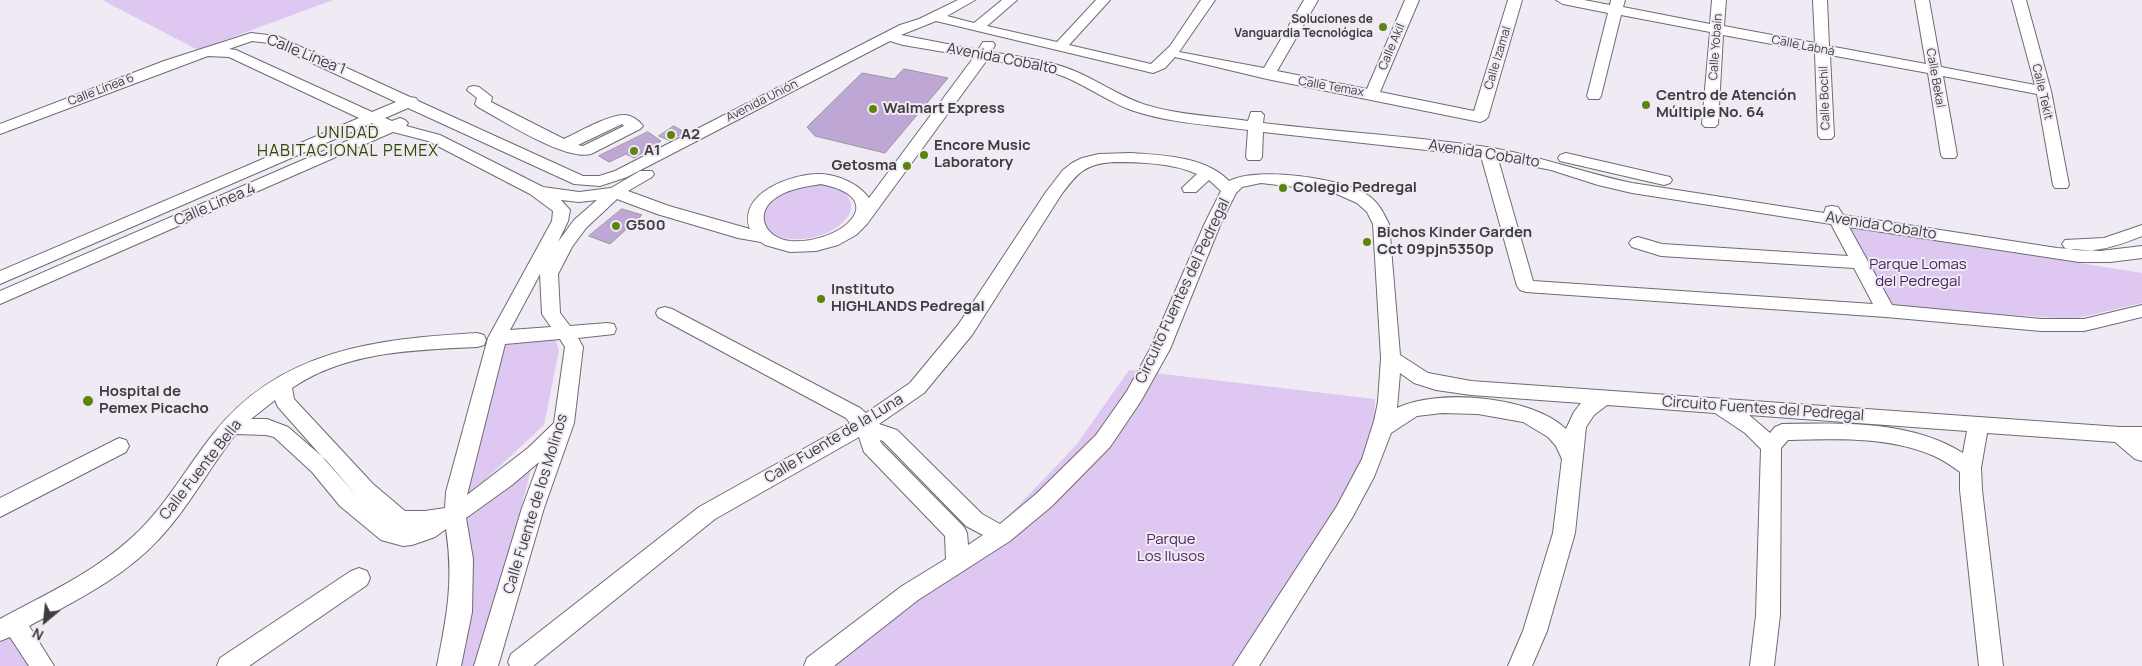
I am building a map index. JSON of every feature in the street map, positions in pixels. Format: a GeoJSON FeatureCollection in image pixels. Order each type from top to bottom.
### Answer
{"type":"FeatureCollection","features":[{"type":"Feature","properties":{"kind":"street","name":"Avenida Unión"},"geometry":{"type":"LineString","coordinates":[[615,192],[654,169],[968,0]]}},
{"type":"Feature","properties":{"kind":"street"},"geometry":{"type":"LineString","coordinates":[[976,28],[1010,0]]}},
{"type":"Feature","properties":{"kind":"street"},"geometry":{"type":"LineString","coordinates":[[1059,48],[1103,0]]}},
{"type":"Feature","properties":{"kind":"street"},"geometry":{"type":"LineString","coordinates":[[909,32],[976,28],[1145,69],[1153,69],[1158,67],[1208,0]]}},
{"type":"Feature","properties":{"kind":"street"},"geometry":{"type":"LineString","coordinates":[[1267,75],[1311,0]]}},
{"type":"Feature","properties":{"kind":"street","name":"Calle Akil"},"geometry":{"type":"LineString","coordinates":[[1372,94],[1412,0]]}},
{"type":"Feature","properties":{"kind":"street","name":"Calle Izamal"},"geometry":{"type":"LineString","coordinates":[[1480,116],[1515,0]]}},
{"type":"Feature","properties":{"kind":"street","name":"Calle Labná"},"geometry":{"type":"LineString","coordinates":[[1563,0],[1617,5],[1717,29],[2044,91]]}},
{"type":"Feature","properties":{"kind":"street","name":"Calle Yobaín"},"geometry":{"type":"LineString","coordinates":[[1710,124],[1719,0]]}},
{"type":"Feature","properties":{"kind":"street","name":"Calle Bochil"},"geometry":{"type":"LineString","coordinates":[[1820,0],[1824,50],[1826,136]]}},
{"type":"Feature","properties":{"kind":"street","name":"Calle Bekal"},"geometry":{"type":"LineString","coordinates":[[1922,0],[1949,155]]}},
{"type":"Feature","properties":{"kind":"street","name":"Calle Tekit"},"geometry":{"type":"LineString","coordinates":[[2019,0],[2044,91],[2061,185]]}},
{"type":"Feature","properties":{"kind":"street"},"geometry":{"type":"LineString","coordinates":[[1594,96],[1617,5]]}},
{"type":"Feature","properties":{"kind":"street","name":"Avenida Unión"},"geometry":{"type":"LineString","coordinates":[[600,181],[621,174],[909,32]]}},
{"type":"Feature","properties":{"kind":"street"},"geometry":{"type":"LineString","coordinates":[[536,190],[579,197],[615,192],[672,213],[744,234],[764,237],[791,247],[825,244],[841,238],[853,230],[861,220],[984,53],[909,32]]}},
{"type":"Feature","properties":{"kind":"street","name":"Avenida Cobalto"},"geometry":{"type":"LineString","coordinates":[[909,32],[984,53],[1047,55],[1081,66],[1127,90],[1147,97],[1255,121],[1488,152],[1555,166],[1604,182],[1632,188],[2050,242],[2086,245],[2106,244],[2142,230]]}},
{"type":"Feature","properties":{"kind":"street","name":"Calle Línea 1"},"geometry":{"type":"LineString","coordinates":[[204,54],[251,37],[272,39],[411,101],[580,181],[600,181]]}},
{"type":"Feature","properties":{"kind":"street","name":"Calle Línea 1"},"geometry":{"type":"LineString","coordinates":[[204,54],[230,53],[392,127],[414,131],[434,138],[536,190]]}},
{"type":"Feature","properties":{"kind":"street","name":"Calle Línea 6"},"geometry":{"type":"LineString","coordinates":[[0,130],[169,64],[204,54]]}},
{"type":"Feature","properties":{"kind":"street","name":"Calle Temax"},"geometry":{"type":"LineString","coordinates":[[1181,56],[1267,75],[1480,116]]}},
{"type":"Feature","properties":{"kind":"street"},"geometry":{"type":"LineString","coordinates":[[474,90],[485,97],[484,104],[564,145]]}},
{"type":"Feature","properties":{"kind":"street","name":"Calle Línea 4"},"geometry":{"type":"LineString","coordinates":[[0,278],[411,101]]}},
{"type":"Feature","properties":{"kind":"street","name":"Calle Línea 4"},"geometry":{"type":"LineString","coordinates":[[0,298],[430,110]]}},
{"type":"Feature","properties":{"kind":"street"},"geometry":{"type":"LineString","coordinates":[[1254,158],[1255,121]]}},
{"type":"Feature","properties":{"kind":"street","name":"Avenida Cobalto"},"geometry":{"type":"LineString","coordinates":[[1255,121],[1496,141],[1643,177],[1833,214],[2057,254],[2098,258],[2142,252]]}},
{"type":"Feature","properties":{"kind":"street"},"geometry":{"type":"LineString","coordinates":[[472,156],[482,148],[498,142]]}},
{"type":"Feature","properties":{"kind":"street"},"geometry":{"type":"LineString","coordinates":[[1488,152],[1526,286],[1886,311],[2041,325],[2084,325],[2142,311]]}},
{"type":"Feature","properties":{"kind":"street","name":"Calle Fuente de la Luna"},"geometry":{"type":"LineString","coordinates":[[520,662],[707,513],[866,427],[917,388],[965,330],[1054,192],[1071,171],[1087,161],[1106,157],[1167,161],[1189,165],[1208,172],[1219,179],[1229,191]]}},
{"type":"Feature","properties":{"kind":"street"},"geometry":{"type":"LineString","coordinates":[[1190,188],[1208,172]]}},
{"type":"Feature","properties":{"kind":"street","name":"Circuito Fuentes del Pedregal"},"geometry":{"type":"LineString","coordinates":[[816,666],[910,592],[1002,535],[1044,500],[1102,441],[1134,396],[1160,348],[1213,222],[1229,191],[1236,184],[1246,180],[1261,178],[1333,186],[1364,199],[1374,210],[1381,224],[1391,358],[1388,401],[1382,429],[1354,498],[1298,588],[1245,666]]}},
{"type":"Feature","properties":{"kind":"street"},"geometry":{"type":"LineString","coordinates":[[764,237],[756,227],[754,216],[759,204],[769,193],[784,185],[802,180],[821,179],[838,182],[852,188],[861,197],[864,208],[861,220]]}},
{"type":"Feature","properties":{"kind":"street"},"geometry":{"type":"LineString","coordinates":[[449,666],[460,612],[462,559],[450,516],[497,338],[563,213],[555,203],[536,190]]}},
{"type":"Feature","properties":{"kind":"street","name":"Calle Fuente de los Molinos"},"geometry":{"type":"LineString","coordinates":[[486,666],[533,508],[564,422],[574,347],[551,314],[549,274],[564,245],[573,233],[615,192]]}},
{"type":"Feature","properties":{"kind":"street"},"geometry":{"type":"LineString","coordinates":[[1833,214],[1886,311]]}},
{"type":"Feature","properties":{"kind":"street"},"geometry":{"type":"LineString","coordinates":[[1638,243],[1661,250],[1860,263]]}},
{"type":"Feature","properties":{"kind":"street"},"geometry":{"type":"LineString","coordinates":[[2106,244],[2123,256],[2142,265]]}},
{"type":"Feature","properties":{"kind":"street"},"geometry":{"type":"LineString","coordinates":[[665,313],[853,413],[866,427],[871,446],[956,533],[957,563]]}},
{"type":"Feature","properties":{"kind":"street"},"geometry":{"type":"LineString","coordinates":[[497,338],[607,329]]}},
{"type":"Feature","properties":{"kind":"street","name":"Calle Fuente Bella"},"geometry":{"type":"LineString","coordinates":[[7,627],[110,568],[138,546],[173,508],[231,426],[282,385],[325,362],[358,353],[426,342],[477,340]]}},
{"type":"Feature","properties":{"kind":"street","name":"Circuito Fuentes del Pedregal"},"geometry":{"type":"LineString","coordinates":[[1391,358],[1421,378],[1436,383],[1471,388],[2120,435],[2142,435]]}},
{"type":"Feature","properties":{"kind":"street"},"geometry":{"type":"LineString","coordinates":[[282,385],[285,402],[327,461],[348,500],[388,534],[403,537],[421,534],[477,501],[534,454],[564,422]]}},
{"type":"Feature","properties":{"kind":"street"},"geometry":{"type":"LineString","coordinates":[[1520,666],[1535,630],[1564,533],[1576,427],[1586,409],[1604,398]]}},
{"type":"Feature","properties":{"kind":"street"},"geometry":{"type":"LineString","coordinates":[[1382,429],[1414,409],[1428,406],[1469,406],[1517,413],[1540,421],[1553,430],[1566,443],[1572,458]]}},
{"type":"Feature","properties":{"kind":"street"},"geometry":{"type":"LineString","coordinates":[[1721,406],[1752,428],[1771,447]]}},
{"type":"Feature","properties":{"kind":"street"},"geometry":{"type":"LineString","coordinates":[[1978,425],[1971,468],[1972,500],[1991,666]]}},
{"type":"Feature","properties":{"kind":"street"},"geometry":{"type":"LineString","coordinates":[[231,426],[267,427],[281,432],[327,461]]}},
{"type":"Feature","properties":{"kind":"street"},"geometry":{"type":"LineString","coordinates":[[866,427],[890,435],[974,520],[1002,535]]}},
{"type":"Feature","properties":{"kind":"street"},"geometry":{"type":"LineString","coordinates":[[1762,666],[1768,615],[1771,447],[1782,432],[1849,431],[1904,439],[1940,450],[1971,468]]}},
{"type":"Feature","properties":{"kind":"street"},"geometry":{"type":"LineString","coordinates":[[2120,435],[2142,453]]}},
{"type":"Feature","properties":{"kind":"street"},"geometry":{"type":"LineString","coordinates":[[0,508],[119,446]]}},
{"type":"Feature","properties":{"kind":"street"},"geometry":{"type":"LineString","coordinates":[[229,666],[360,578]]}},
{"type":"Feature","properties":{"kind":"street"},"geometry":{"type":"LineString","coordinates":[[7,627],[42,666]]}},
{"type":"Feature","properties":{"kind":"green space"},"geometry":{"type":"Polygon","coordinates":[[[102,0],[333,0],[198,50],[102,0]]]}},
{"type":"Feature","properties":{"kind":"green space"},"geometry":{"type":"Polygon","coordinates":[[[822,183],[840,190],[849,198],[851,208],[847,218],[838,227],[825,234],[810,238],[793,239],[773,234],[764,222],[763,216],[772,200],[794,188],[822,183]]]}},
{"type":"Feature","properties":{"kind":"green space","name":"Parque Lomas del Pedregal"},"geometry":{"type":"Polygon","coordinates":[[[1847,226],[2142,273],[2142,303],[2073,319],[1890,307],[1847,226]]]}},
{"type":"Feature","properties":{"kind":"green space"},"geometry":{"type":"Polygon","coordinates":[[[555,338],[559,350],[544,425],[461,502],[496,342],[555,338]]]}},
{"type":"Feature","properties":{"kind":"green space","name":"Parque Los Ilusos"},"geometry":{"type":"Polygon","coordinates":[[[1129,370],[1375,399],[1374,428],[1354,498],[1245,666],[810,666],[999,526],[1077,444],[1129,370]]]}},
{"type":"Feature","properties":{"kind":"green space"},"geometry":{"type":"Polygon","coordinates":[[[533,461],[481,666],[455,666],[463,517],[533,461]]]}},
{"type":"Feature","properties":{"kind":"green space"},"geometry":{"type":"Polygon","coordinates":[[[9,630],[31,666],[0,666],[0,635],[9,630]]]}},
{"type":"Feature","properties":{"kind":"building","name":"Walmart Express"},"geometry":{"type":"Polygon","coordinates":[[[904,69],[948,78],[885,153],[815,136],[807,127],[862,73],[894,79],[904,69]]]}},
{"type":"Feature","properties":{"kind":"building"},"geometry":{"type":"Polygon","coordinates":[[[674,126],[684,132],[670,141],[659,136],[674,126]]]}},
{"type":"Feature","properties":{"kind":"building"},"geometry":{"type":"Polygon","coordinates":[[[648,132],[661,141],[634,158],[626,154],[609,162],[599,156],[648,132]]]}},
{"type":"Feature","properties":{"kind":"building","name":"G500"},"geometry":{"type":"Polygon","coordinates":[[[622,209],[642,215],[610,244],[589,236],[622,209]]]}},
{"type":"Feature","properties":{"kind":"place","name":"Soluciones de Vanguardia Tecnológica"},"geometry":{"type":"Point","coordinates":[1383,27]}},
{"type":"Feature","properties":{"kind":"place","name":"Centro de Atención Múltiple No. 64"},"geometry":{"type":"Point","coordinates":[1646,105]}},
{"type":"Feature","properties":{"kind":"place","name":"Walmart Express"},"geometry":{"type":"Point","coordinates":[873,109]}},
{"type":"Feature","properties":{"kind":"place","name":"A2"},"geometry":{"type":"Point","coordinates":[671,135]}},
{"type":"Feature","properties":{"kind":"place","name":"A1"},"geometry":{"type":"Point","coordinates":[634,151]}},
{"type":"Feature","properties":{"kind":"place","name":"Encore Music Laboratory"},"geometry":{"type":"Point","coordinates":[924,155]}},
{"type":"Feature","properties":{"kind":"place","name":"Getosma"},"geometry":{"type":"Point","coordinates":[907,166]}},
{"type":"Feature","properties":{"kind":"place","name":"Colegio Pedregal"},"geometry":{"type":"Point","coordinates":[1283,188]}},
{"type":"Feature","properties":{"kind":"place","name":"G500"},"geometry":{"type":"Point","coordinates":[616,226]}},
{"type":"Feature","properties":{"kind":"place","name":"Bichos Kinder Garden Cct 09pjn5350p"},"geometry":{"type":"Point","coordinates":[1367,242]}},
{"type":"Feature","properties":{"kind":"place","name":"Instituto HIGHLANDS Pedregal"},"geometry":{"type":"Point","coordinates":[821,299]}},
{"type":"Feature","properties":{"kind":"place","name":"Hospital de Pemex Picacho"},"geometry":{"type":"Point","coordinates":[88,401]}},
{"type":"Feature","properties":{"kind":"district","name":"UNIDAD HABITACIONAL PEMEX"},"geometry":{"type":"Point","coordinates":[348,143]}}]}
